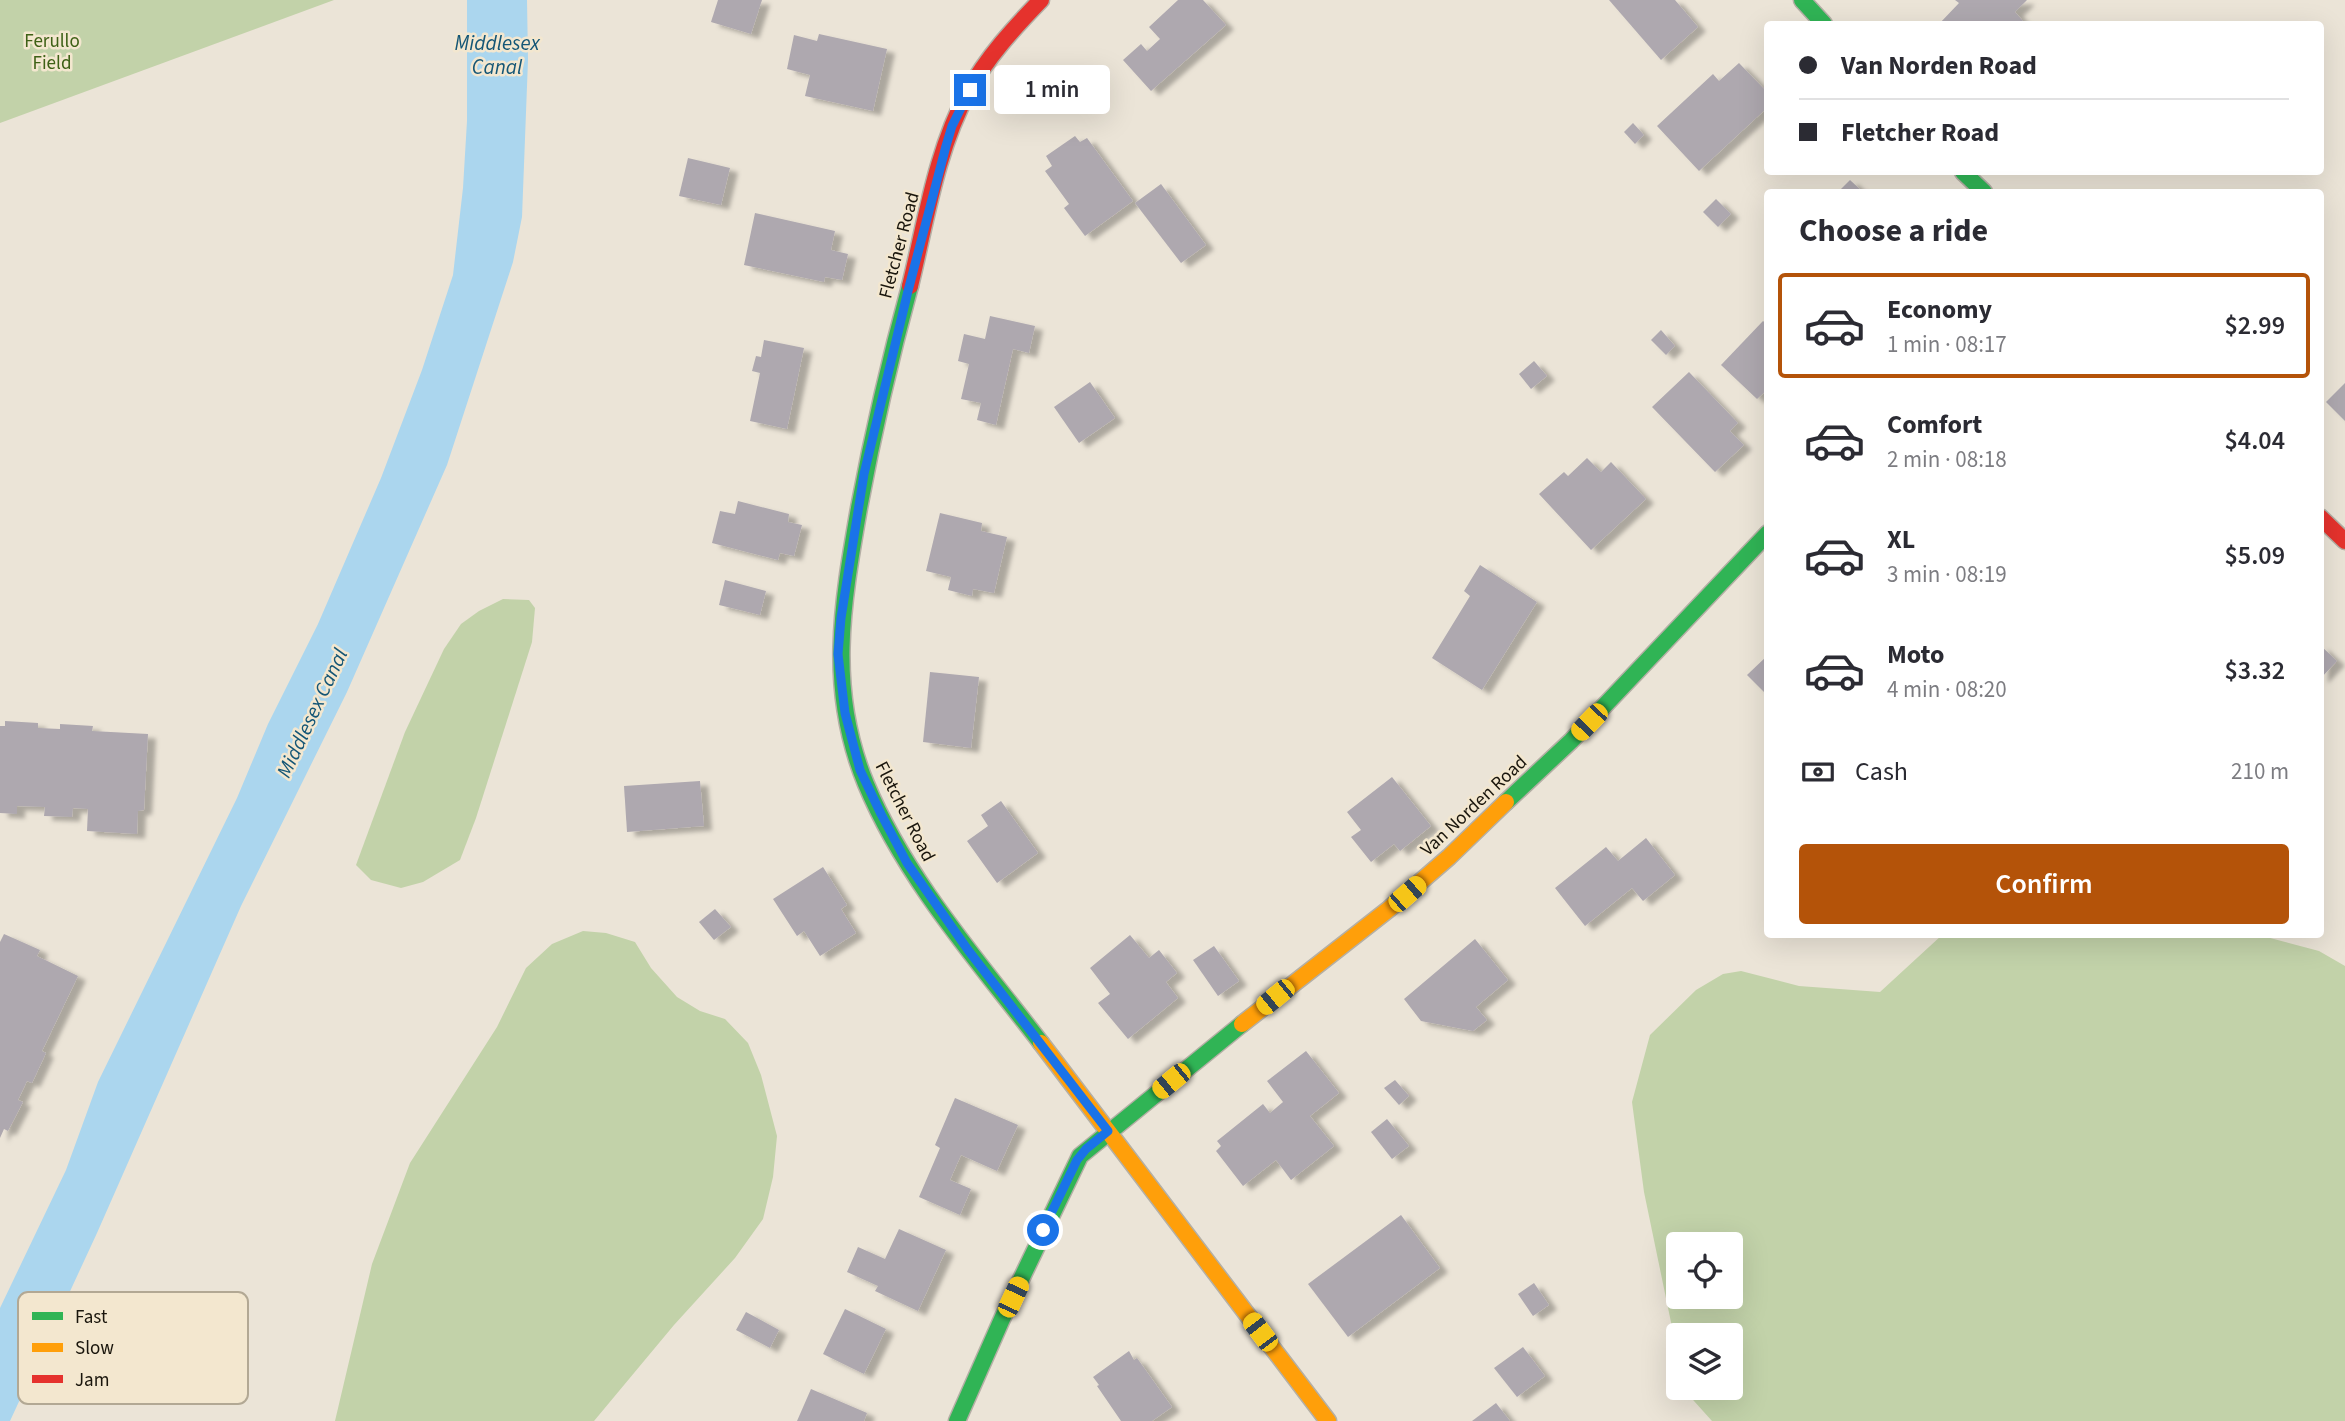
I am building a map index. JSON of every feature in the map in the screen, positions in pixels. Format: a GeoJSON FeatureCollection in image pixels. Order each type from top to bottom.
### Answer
{"type":"FeatureCollection","features":[{"type":"Feature","properties":{"kind":"street","name":"Fletcher Road"},"geometry":{"type":"LineString","coordinates":[[1041,0],[1016,25],[981,72],[961,106],[946,146],[864,474],[846,582],[838,654],[845,713],[860,770],[901,851],[968,950],[1328,1421]]}},
{"type":"Feature","properties":{"kind":"street"},"geometry":{"type":"LineString","coordinates":[[1802,0],[1821,21]]}},
{"type":"Feature","properties":{"kind":"street"},"geometry":{"type":"LineString","coordinates":[[1966,175],[1981,189]]}},
{"type":"Feature","properties":{"kind":"street"},"geometry":{"type":"LineString","coordinates":[[2324,521],[2345,541]]}},
{"type":"Feature","properties":{"kind":"street","name":"Van Norden Road"},"geometry":{"type":"LineString","coordinates":[[957,1421],[1074,1164],[1086,1149],[1389,909],[1449,857],[1563,749],[1764,537]]}},
{"type":"Feature","properties":{"kind":"green space","name":"Ferullo Field"},"geometry":{"type":"Polygon","coordinates":[[[0,0],[334,0],[0,123],[0,0]]]}},
{"type":"Feature","properties":{"kind":"green space"},"geometry":{"type":"Polygon","coordinates":[[[503,599],[529,600],[535,608],[532,642],[460,860],[423,882],[401,888],[371,880],[356,865],[405,732],[444,649],[461,624],[503,599]]]}},
{"type":"Feature","properties":{"kind":"green space"},"geometry":{"type":"Polygon","coordinates":[[[583,931],[606,933],[635,942],[651,968],[677,997],[700,1011],[725,1019],[748,1043],[761,1075],[777,1136],[773,1177],[763,1219],[735,1258],[674,1325],[594,1421],[335,1421],[372,1264],[410,1163],[497,1027],[526,968],[552,944],[583,931]]]}},
{"type":"Feature","properties":{"kind":"green space"},"geometry":{"type":"Polygon","coordinates":[[[1939,938],[2270,938],[2319,951],[2345,966],[2345,1421],[1712,1421],[1693,1400],[1743,1400],[1743,1323],[1671,1323],[1668,1309],[1743,1309],[1743,1232],[1666,1232],[1666,1298],[1644,1192],[1632,1102],[1650,1035],[1696,990],[1723,974],[1741,971],[1799,986],[1880,992],[1939,938]]]}},
{"type":"Feature","properties":{"kind":"water","name":"Middlesex Canal"},"geometry":{"type":"Polygon","coordinates":[[[467,0],[527,0],[528,60],[522,217],[513,262],[447,465],[347,692],[241,906],[70,1292],[18,1292],[18,1404],[10,1421],[0,1421],[0,1308],[66,1170],[98,1082],[237,798],[268,724],[318,624],[381,478],[422,370],[453,275],[467,121],[467,0]]]}},
{"type":"Feature","properties":{"kind":"building"},"geometry":{"type":"Polygon","coordinates":[[[718,0],[762,0],[751,34],[711,22],[718,0]]]}},
{"type":"Feature","properties":{"kind":"building"},"geometry":{"type":"Polygon","coordinates":[[[1178,0],[1203,0],[1226,25],[1151,91],[1123,60],[1141,44],[1147,51],[1160,39],[1149,27],[1178,0]]]}},
{"type":"Feature","properties":{"kind":"building"},"geometry":{"type":"Polygon","coordinates":[[[1609,0],[1675,0],[1698,27],[1661,60],[1609,0]]]}},
{"type":"Feature","properties":{"kind":"building"},"geometry":{"type":"Polygon","coordinates":[[[1955,0],[2027,0],[2015,12],[2023,21],[1942,21],[1959,3],[1955,0]]]}},
{"type":"Feature","properties":{"kind":"building"},"geometry":{"type":"Polygon","coordinates":[[[819,34],[887,49],[873,111],[805,96],[810,75],[787,69],[794,35],[817,41],[819,34]]]}},
{"type":"Feature","properties":{"kind":"building"},"geometry":{"type":"Polygon","coordinates":[[[1739,63],[1764,89],[1764,111],[1699,171],[1657,126],[1713,74],[1719,81],[1739,63]]]}},
{"type":"Feature","properties":{"kind":"building"},"geometry":{"type":"Polygon","coordinates":[[[1633,123],[1644,135],[1635,144],[1624,132],[1633,123]]]}},
{"type":"Feature","properties":{"kind":"building"},"geometry":{"type":"Polygon","coordinates":[[[1075,136],[1080,142],[1087,138],[1133,201],[1085,236],[1064,208],[1069,204],[1045,171],[1052,166],[1046,156],[1075,136]]]}},
{"type":"Feature","properties":{"kind":"building"},"geometry":{"type":"Polygon","coordinates":[[[688,158],[730,168],[721,205],[679,196],[688,158]]]}},
{"type":"Feature","properties":{"kind":"building"},"geometry":{"type":"Polygon","coordinates":[[[1850,180],[1860,189],[1841,189],[1850,180]]]}},
{"type":"Feature","properties":{"kind":"building"},"geometry":{"type":"Polygon","coordinates":[[[1161,184],[1206,245],[1181,263],[1135,203],[1161,184]]]}},
{"type":"Feature","properties":{"kind":"building"},"geometry":{"type":"Polygon","coordinates":[[[1716,199],[1731,214],[1718,227],[1703,212],[1716,199]]]}},
{"type":"Feature","properties":{"kind":"building"},"geometry":{"type":"Polygon","coordinates":[[[755,213],[835,231],[831,250],[848,254],[842,280],[825,277],[824,282],[744,265],[755,213]]]}},
{"type":"Feature","properties":{"kind":"building"},"geometry":{"type":"Polygon","coordinates":[[[990,316],[1035,326],[1029,353],[1013,349],[996,425],[977,420],[981,403],[961,399],[969,364],[958,361],[964,334],[985,339],[990,316]]]}},
{"type":"Feature","properties":{"kind":"building"},"geometry":{"type":"Polygon","coordinates":[[[1764,322],[1764,393],[1757,399],[1721,365],[1764,322]]]}},
{"type":"Feature","properties":{"kind":"building"},"geometry":{"type":"Polygon","coordinates":[[[1661,330],[1675,346],[1666,355],[1651,340],[1661,330]]]}},
{"type":"Feature","properties":{"kind":"building"},"geometry":{"type":"Polygon","coordinates":[[[764,340],[804,348],[787,429],[750,421],[760,373],[752,371],[756,356],[761,357],[764,340]]]}},
{"type":"Feature","properties":{"kind":"building"},"geometry":{"type":"Polygon","coordinates":[[[1534,361],[1547,376],[1531,389],[1519,374],[1534,361]]]}},
{"type":"Feature","properties":{"kind":"building"},"geometry":{"type":"Polygon","coordinates":[[[1689,372],[1738,423],[1730,431],[1744,445],[1715,472],[1652,407],[1689,372]]]}},
{"type":"Feature","properties":{"kind":"building"},"geometry":{"type":"Polygon","coordinates":[[[1090,382],[1115,418],[1079,443],[1054,407],[1090,382]]]}},
{"type":"Feature","properties":{"kind":"building"},"geometry":{"type":"Polygon","coordinates":[[[2345,383],[2345,421],[2326,402],[2345,383]]]}},
{"type":"Feature","properties":{"kind":"building"},"geometry":{"type":"Polygon","coordinates":[[[1587,458],[1601,472],[1611,462],[1646,499],[1591,550],[1539,494],[1564,472],[1568,476],[1587,458]]]}},
{"type":"Feature","properties":{"kind":"building"},"geometry":{"type":"Polygon","coordinates":[[[738,501],[789,514],[788,522],[802,525],[794,556],[780,553],[778,560],[712,543],[720,511],[735,514],[738,501]]]}},
{"type":"Feature","properties":{"kind":"building"},"geometry":{"type":"Polygon","coordinates":[[[940,513],[982,523],[981,531],[1007,537],[994,593],[973,589],[972,596],[948,590],[951,577],[926,571],[940,513]]]}},
{"type":"Feature","properties":{"kind":"building"},"geometry":{"type":"Polygon","coordinates":[[[1480,565],[1537,602],[1482,690],[1432,658],[1470,596],[1464,591],[1480,565]]]}},
{"type":"Feature","properties":{"kind":"building"},"geometry":{"type":"Polygon","coordinates":[[[725,580],[766,591],[760,615],[719,605],[725,580]]]}},
{"type":"Feature","properties":{"kind":"building"},"geometry":{"type":"Polygon","coordinates":[[[2324,649],[2337,661],[2324,675],[2324,649]]]}},
{"type":"Feature","properties":{"kind":"building"},"geometry":{"type":"Polygon","coordinates":[[[1764,659],[1764,692],[1747,675],[1764,659]]]}},
{"type":"Feature","properties":{"kind":"building"},"geometry":{"type":"Polygon","coordinates":[[[930,672],[979,677],[971,748],[923,742],[930,672]]]}},
{"type":"Feature","properties":{"kind":"building"},"geometry":{"type":"Polygon","coordinates":[[[5,721],[38,723],[38,728],[60,729],[60,724],[93,726],[92,731],[148,734],[144,810],[138,811],[137,834],[87,831],[88,809],[73,808],[72,817],[44,816],[45,807],[17,806],[17,814],[0,813],[0,726],[5,726],[5,721]]]}},
{"type":"Feature","properties":{"kind":"building"},"geometry":{"type":"Polygon","coordinates":[[[1392,777],[1431,826],[1400,851],[1394,844],[1371,862],[1351,837],[1361,830],[1347,812],[1392,777]]]}},
{"type":"Feature","properties":{"kind":"building"},"geometry":{"type":"Polygon","coordinates":[[[700,781],[704,826],[627,832],[624,786],[700,781]]]}},
{"type":"Feature","properties":{"kind":"building"},"geometry":{"type":"Polygon","coordinates":[[[1001,801],[1038,853],[997,883],[967,841],[988,826],[981,815],[1001,801]]]}},
{"type":"Feature","properties":{"kind":"building"},"geometry":{"type":"Polygon","coordinates":[[[1646,838],[1675,875],[1643,901],[1632,888],[1585,926],[1555,888],[1606,847],[1618,861],[1646,838]]]}},
{"type":"Feature","properties":{"kind":"building"},"geometry":{"type":"Polygon","coordinates":[[[823,867],[847,905],[841,909],[856,933],[820,956],[804,931],[797,936],[773,899],[823,867]]]}},
{"type":"Feature","properties":{"kind":"building"},"geometry":{"type":"Polygon","coordinates":[[[715,909],[731,927],[714,940],[699,922],[715,909]]]}},
{"type":"Feature","properties":{"kind":"building"},"geometry":{"type":"Polygon","coordinates":[[[4,934],[40,950],[37,956],[78,976],[42,1051],[46,1053],[32,1083],[27,1081],[18,1100],[23,1102],[8,1131],[4,1129],[0,1138],[0,942],[4,934]]]}},
{"type":"Feature","properties":{"kind":"building"},"geometry":{"type":"Polygon","coordinates":[[[1130,935],[1149,958],[1159,950],[1177,973],[1166,982],[1178,998],[1128,1039],[1098,1003],[1110,994],[1090,968],[1130,935]]]}},
{"type":"Feature","properties":{"kind":"building"},"geometry":{"type":"Polygon","coordinates":[[[1475,939],[1508,980],[1476,1007],[1487,1020],[1473,1031],[1421,1021],[1404,999],[1475,939]]]}},
{"type":"Feature","properties":{"kind":"building"},"geometry":{"type":"Polygon","coordinates":[[[1214,946],[1239,981],[1218,996],[1193,960],[1214,946]]]}},
{"type":"Feature","properties":{"kind":"building"},"geometry":{"type":"Polygon","coordinates":[[[1306,1051],[1339,1093],[1310,1116],[1334,1146],[1291,1180],[1276,1160],[1243,1186],[1216,1151],[1221,1146],[1217,1141],[1263,1104],[1270,1113],[1283,1102],[1267,1081],[1306,1051]]]}},
{"type":"Feature","properties":{"kind":"building"},"geometry":{"type":"Polygon","coordinates":[[[1395,1080],[1409,1096],[1399,1105],[1384,1088],[1395,1080]]]}},
{"type":"Feature","properties":{"kind":"building"},"geometry":{"type":"Polygon","coordinates":[[[955,1098],[1018,1125],[997,1171],[961,1155],[950,1180],[971,1189],[960,1215],[919,1197],[940,1148],[935,1145],[955,1098]]]}},
{"type":"Feature","properties":{"kind":"building"},"geometry":{"type":"Polygon","coordinates":[[[1387,1119],[1409,1146],[1392,1159],[1371,1132],[1387,1119]]]}},
{"type":"Feature","properties":{"kind":"building"},"geometry":{"type":"Polygon","coordinates":[[[1401,1215],[1440,1268],[1348,1337],[1308,1284],[1401,1215]]]}},
{"type":"Feature","properties":{"kind":"building"},"geometry":{"type":"Polygon","coordinates":[[[899,1229],[946,1250],[918,1311],[875,1291],[878,1286],[847,1272],[858,1247],[885,1259],[899,1229]]]}},
{"type":"Feature","properties":{"kind":"building"},"geometry":{"type":"Polygon","coordinates":[[[1534,1283],[1549,1305],[1533,1316],[1518,1294],[1534,1283]]]}},
{"type":"Feature","properties":{"kind":"building"},"geometry":{"type":"Polygon","coordinates":[[[845,1309],[886,1329],[864,1374],[823,1354],[845,1309]]]}},
{"type":"Feature","properties":{"kind":"building"},"geometry":{"type":"Polygon","coordinates":[[[746,1312],[779,1330],[770,1348],[736,1330],[746,1312]]]}},
{"type":"Feature","properties":{"kind":"building"},"geometry":{"type":"Polygon","coordinates":[[[1523,1347],[1545,1376],[1517,1397],[1494,1368],[1523,1347]]]}},
{"type":"Feature","properties":{"kind":"building"},"geometry":{"type":"Polygon","coordinates":[[[1129,1351],[1172,1407],[1152,1421],[1121,1421],[1093,1377],[1129,1351]]]}},
{"type":"Feature","properties":{"kind":"building"},"geometry":{"type":"Polygon","coordinates":[[[811,1389],[867,1413],[864,1421],[797,1421],[811,1389]]]}},
{"type":"Feature","properties":{"kind":"building"},"geometry":{"type":"Polygon","coordinates":[[[1496,1403],[1510,1421],[1472,1421],[1496,1403]]]}},
{"type":"Feature","properties":{"kind":"traffic: fast"},"geometry":{"type":"LineString","coordinates":[[1802,0],[1821,21]]}},
{"type":"Feature","properties":{"kind":"traffic: fast"},"geometry":{"type":"LineString","coordinates":[[1966,175],[1981,189]]}},
{"type":"Feature","properties":{"kind":"traffic: fast"},"geometry":{"type":"LineString","coordinates":[[910,286],[876,424],[847,579],[842,647],[846,715],[866,784],[902,854],[945,919],[1041,1043]]}},
{"type":"Feature","properties":{"kind":"traffic: fast"},"geometry":{"type":"LineString","coordinates":[[1506,802],[1571,741],[1764,537]]}},
{"type":"Feature","properties":{"kind":"traffic: fast"},"geometry":{"type":"LineString","coordinates":[[957,1421],[1002,1319],[1080,1156],[1242,1024]]}},
{"type":"Feature","properties":{"kind":"traffic: slow"},"geometry":{"type":"LineString","coordinates":[[1242,1024],[1389,909],[1449,857],[1506,802]]}},
{"type":"Feature","properties":{"kind":"traffic: slow"},"geometry":{"type":"LineString","coordinates":[[1041,1043],[1328,1421]]}},
{"type":"Feature","properties":{"kind":"traffic: jam"},"geometry":{"type":"LineString","coordinates":[[910,286],[933,187],[957,115],[975,79],[992,55],[1041,0]]}},
{"type":"Feature","properties":{"kind":"traffic: jam"},"geometry":{"type":"LineString","coordinates":[[2324,521],[2345,541]]}},
{"type":"Feature","properties":{"kind":"route"},"geometry":{"type":"LineString","coordinates":[[970,90],[952,126],[946,146],[864,474],[846,582],[838,654],[845,713],[860,770],[907,863],[968,950],[1108,1131],[1077,1160],[1043,1230]]}}]}
